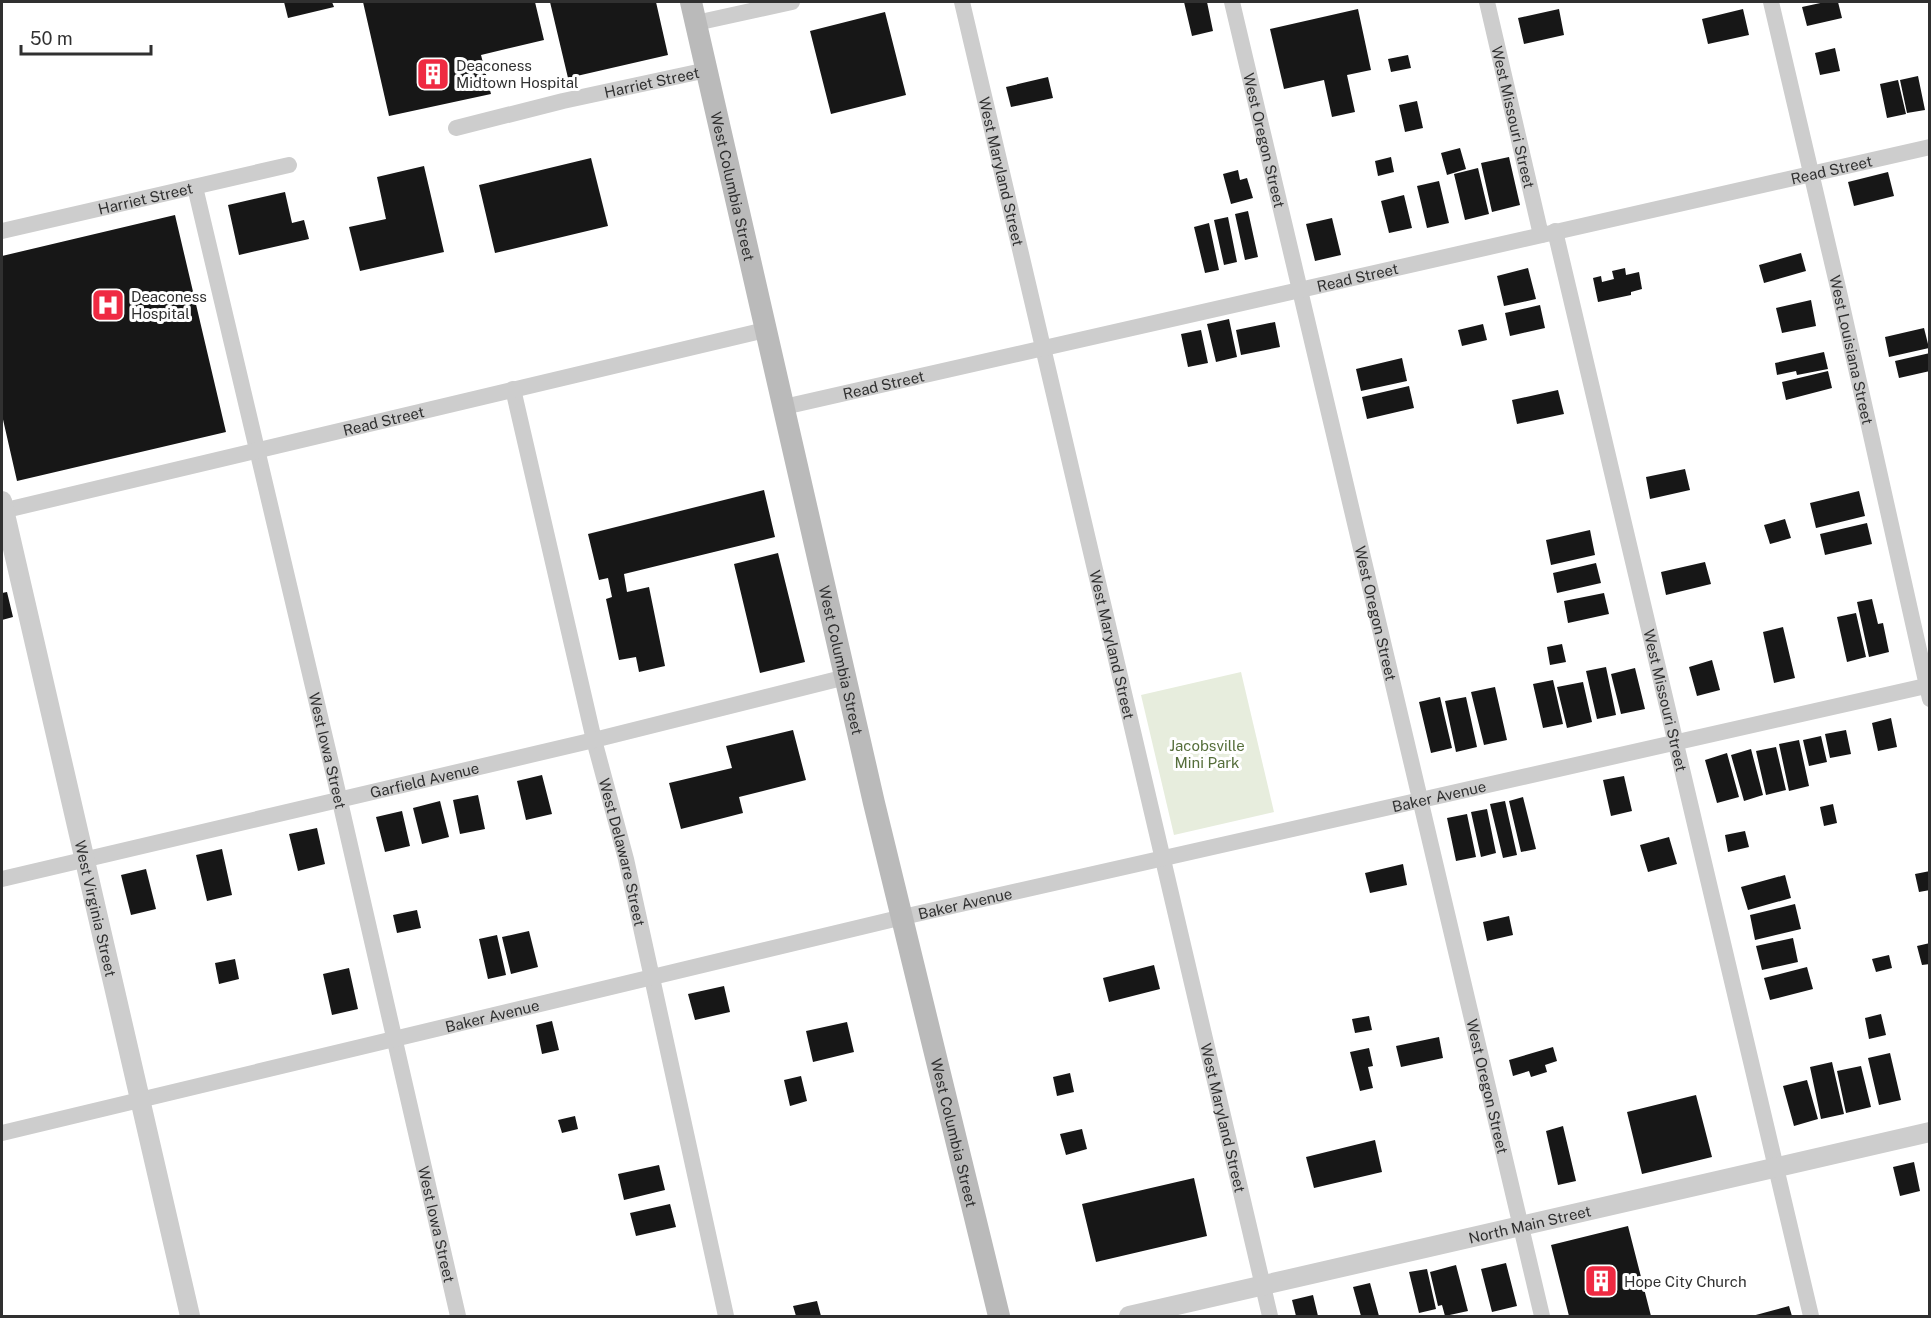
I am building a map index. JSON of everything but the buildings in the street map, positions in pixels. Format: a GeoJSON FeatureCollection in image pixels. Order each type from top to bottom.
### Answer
{"type":"FeatureCollection","features":[{"type":"Feature","properties":{"kind":"main road","name":"West Columbia Street"},"geometry":{"type":"LineString","coordinates":[[694,12],[846,677],[999,1317]]}},
{"type":"Feature","properties":{"kind":"street"},"geometry":{"type":"LineString","coordinates":[[694,12],[792,2]]}},
{"type":"Feature","properties":{"kind":"street","name":"West Maryland Street"},"geometry":{"type":"LineString","coordinates":[[962,2],[1270,1317]]}},
{"type":"Feature","properties":{"kind":"street","name":"West Oregon Street"},"geometry":{"type":"LineString","coordinates":[[1232,2],[1542,1317]]}},
{"type":"Feature","properties":{"kind":"street","name":"West Missouri Street"},"geometry":{"type":"LineString","coordinates":[[1487,2],[1548,233],[1674,741],[1811,1317]]}},
{"type":"Feature","properties":{"kind":"street","name":"West Louisiana Street"},"geometry":{"type":"LineString","coordinates":[[1771,2],[1928,690]]}},
{"type":"Feature","properties":{"kind":"street","name":"Harriet Street"},"geometry":{"type":"LineString","coordinates":[[456,128],[563,101],[707,70]]}},
{"type":"Feature","properties":{"kind":"street","name":"Read Street"},"geometry":{"type":"LineString","coordinates":[[784,407],[1929,147]]}},
{"type":"Feature","properties":{"kind":"street","name":"Harriet Street"},"geometry":{"type":"LineString","coordinates":[[2,231],[289,165]]}},
{"type":"Feature","properties":{"kind":"street","name":"West Iowa Street"},"geometry":{"type":"LineString","coordinates":[[195,187],[395,1038],[458,1317]]}},
{"type":"Feature","properties":{"kind":"street","name":"Read Street"},"geometry":{"type":"LineString","coordinates":[[2,507],[258,450],[765,330]]}},
{"type":"Feature","properties":{"kind":"street","name":"West Delaware Street"},"geometry":{"type":"LineString","coordinates":[[513,389],[594,740],[626,859],[726,1317]]}},
{"type":"Feature","properties":{"kind":"street","name":"West Virginia Street"},"geometry":{"type":"LineString","coordinates":[[2,507],[190,1317]]}},
{"type":"Feature","properties":{"kind":"street","name":"Garfield Avenue"},"geometry":{"type":"LineString","coordinates":[[2,879],[594,740],[846,677]]}},
{"type":"Feature","properties":{"kind":"street","name":"Baker Avenue"},"geometry":{"type":"LineString","coordinates":[[2,1132],[651,979],[903,917],[1674,741],[1928,690]]}},
{"type":"Feature","properties":{"kind":"street","name":"North Main Street"},"geometry":{"type":"LineString","coordinates":[[1129,1317],[1929,1132]]}},
{"type":"Feature","properties":{"kind":"green space","name":"Jacobsville Mini Park"},"geometry":{"type":"Polygon","coordinates":[[[1241,672],[1274,812],[1174,835],[1141,695],[1241,672]]]}},
{"type":"Feature","properties":{"kind":"place","name":"Deaconess Midtown Hospital"},"geometry":{"type":"Point","coordinates":[433,74]}},
{"type":"Feature","properties":{"kind":"place","name":"Deaconess Hospital"},"geometry":{"type":"Point","coordinates":[108,305]}},
{"type":"Feature","properties":{"kind":"place","name":"Hope City Church"},"geometry":{"type":"Point","coordinates":[1601,1281]}}]}
